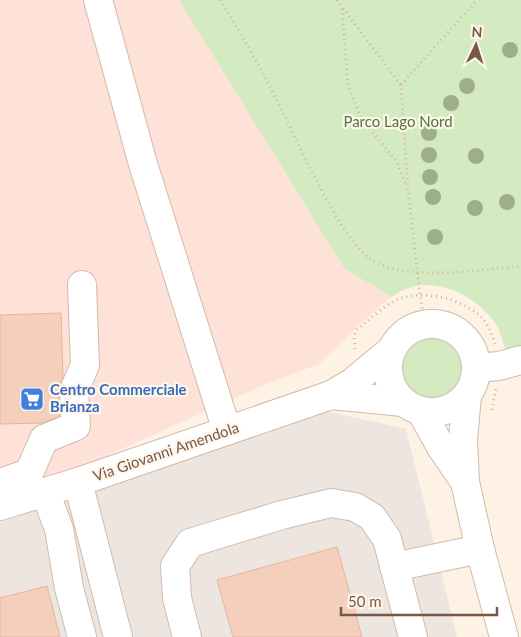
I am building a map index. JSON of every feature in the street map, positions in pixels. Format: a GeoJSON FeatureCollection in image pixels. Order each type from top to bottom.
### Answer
{"type":"FeatureCollection","features":[{"type":"Feature","properties":{"kind":"street"},"geometry":{"type":"LineString","coordinates":[[98,0],[143,164],[227,431]]}},
{"type":"Feature","properties":{"kind":"street"},"geometry":{"type":"LineString","coordinates":[[0,483],[29,473],[44,439],[76,426],[74,390],[85,365],[82,284]]}},
{"type":"Feature","properties":{"kind":"street"},"geometry":{"type":"LineString","coordinates":[[425,324],[446,326],[461,334],[467,340],[474,354],[499,364]]}},
{"type":"Feature","properties":{"kind":"street","name":"Via Giovanni Amendola"},"geometry":{"type":"LineString","coordinates":[[0,506],[78,482],[331,396],[353,382],[390,352],[396,342],[407,331],[425,324]]}},
{"type":"Feature","properties":{"kind":"street"},"geometry":{"type":"LineString","coordinates":[[390,352],[387,367],[393,390],[412,407],[465,482]]}},
{"type":"Feature","properties":{"kind":"street"},"geometry":{"type":"LineString","coordinates":[[499,364],[474,383],[467,396],[463,440],[465,482],[480,549],[504,637]]}},
{"type":"Feature","properties":{"kind":"street","name":"Via Giovanni Amendola"},"geometry":{"type":"LineString","coordinates":[[331,396],[440,412],[455,407],[467,396]]}},
{"type":"Feature","properties":{"kind":"street"},"geometry":{"type":"LineString","coordinates":[[78,482],[118,637]]}},
{"type":"Feature","properties":{"kind":"street"},"geometry":{"type":"LineString","coordinates":[[45,492],[60,529],[69,588],[82,637]]}},
{"type":"Feature","properties":{"kind":"street"},"geometry":{"type":"LineString","coordinates":[[187,637],[177,598],[175,566],[190,543],[282,515],[331,503],[355,507],[372,517],[387,539],[412,637]]}},
{"type":"Feature","properties":{"kind":"street"},"geometry":{"type":"LineString","coordinates":[[394,567],[480,549]]}},
{"type":"Feature","properties":{"kind":"path"},"geometry":{"type":"LineString","coordinates":[[220,0],[277,99],[341,224],[360,251],[374,262],[417,272],[435,273],[521,266]]}},
{"type":"Feature","properties":{"kind":"path"},"geometry":{"type":"LineString","coordinates":[[337,0],[401,85],[408,191],[425,324]]}},
{"type":"Feature","properties":{"kind":"path"},"geometry":{"type":"LineString","coordinates":[[401,85],[477,0]]}},
{"type":"Feature","properties":{"kind":"path"},"geometry":{"type":"LineString","coordinates":[[342,8],[348,85],[361,118],[397,162],[408,191]]}},
{"type":"Feature","properties":{"kind":"path"},"geometry":{"type":"LineString","coordinates":[[420,295],[442,296],[468,307],[479,314],[488,326],[498,352],[499,364],[492,411]]}},
{"type":"Feature","properties":{"kind":"shaded area","name":"Centro Commerciale Brianza"},"geometry":{"type":"Polygon","coordinates":[[[0,0],[179,0],[344,268],[391,297],[365,319],[319,364],[266,384],[53,480],[0,495],[0,0]]]}},
{"type":"Feature","properties":{"kind":"shaded area"},"geometry":{"type":"Polygon","coordinates":[[[324,411],[406,429],[457,637],[0,637],[0,515],[324,411]]]}},
{"type":"Feature","properties":{"kind":"green space","name":"Parco Lago Nord"},"geometry":{"type":"Polygon","coordinates":[[[179,0],[521,0],[521,347],[507,352],[497,326],[490,316],[460,293],[435,286],[423,285],[408,288],[391,297],[344,268],[179,0]]]}},
{"type":"Feature","properties":{"kind":"green space"},"geometry":{"type":"Polygon","coordinates":[[[425,336],[437,336],[453,345],[460,355],[462,367],[460,379],[453,389],[437,398],[425,398],[414,393],[405,384],[400,373],[400,361],[405,350],[414,341],[425,336]]]}},
{"type":"Feature","properties":{"kind":"building","name":"Centro Commerciale Brianza"},"geometry":{"type":"Polygon","coordinates":[[[61,313],[63,377],[58,390],[60,416],[42,423],[0,424],[0,315],[61,313]]]}},
{"type":"Feature","properties":{"kind":"building"},"geometry":{"type":"Polygon","coordinates":[[[337,547],[362,637],[233,637],[217,580],[337,547]]]}},
{"type":"Feature","properties":{"kind":"building"},"geometry":{"type":"Polygon","coordinates":[[[47,586],[60,637],[0,637],[0,598],[47,586]]]}},
{"type":"Feature","properties":{"kind":"place","name":"Centro Commerciale Brianza"},"geometry":{"type":"Point","coordinates":[32,399]}}]}
